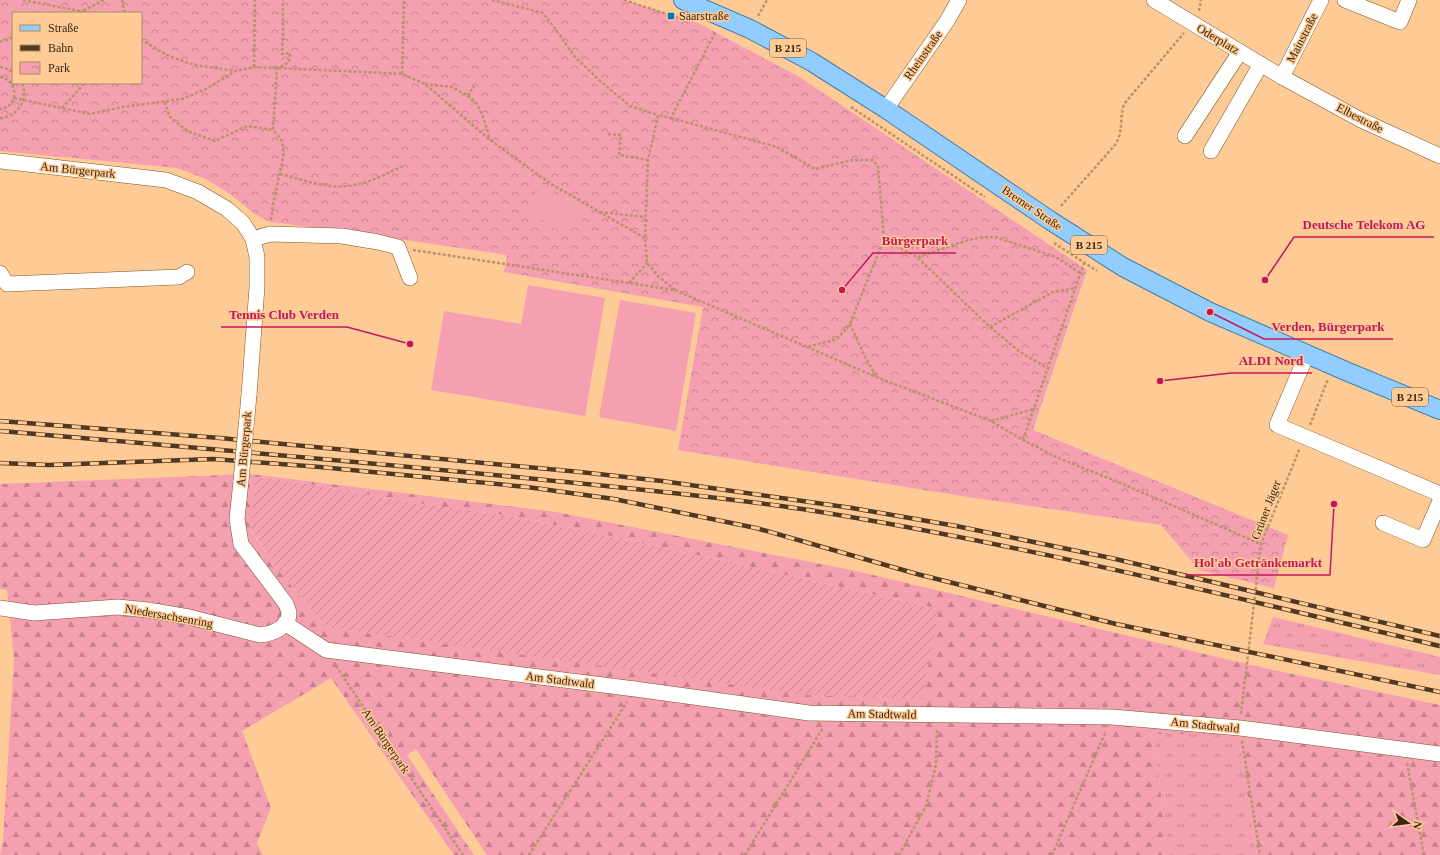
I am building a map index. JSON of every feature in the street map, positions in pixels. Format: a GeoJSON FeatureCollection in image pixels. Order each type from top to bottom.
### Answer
{"type":"FeatureCollection","features":[{"type":"Feature","properties":{"kind":"main road","name":"Bremer Straße"},"geometry":{"type":"LineString","coordinates":[[683,0],[750,28],[806,58],[886,109],[1051,221],[1123,266],[1210,312],[1440,410]]}},
{"type":"Feature","properties":{"kind":"street","name":"Rheinstraße"},"geometry":{"type":"LineString","coordinates":[[886,109],[947,21],[959,0]]}},
{"type":"Feature","properties":{"kind":"street","name":"Oderplatz"},"geometry":{"type":"LineString","coordinates":[[1154,0],[1282,77]]}},
{"type":"Feature","properties":{"kind":"street","name":"Mainstraße"},"geometry":{"type":"LineString","coordinates":[[1282,77],[1321,0]]}},
{"type":"Feature","properties":{"kind":"street"},"geometry":{"type":"LineString","coordinates":[[1345,0],[1400,22],[1409,0]]}},
{"type":"Feature","properties":{"kind":"street"},"geometry":{"type":"LineString","coordinates":[[1185,136],[1240,52]]}},
{"type":"Feature","properties":{"kind":"street"},"geometry":{"type":"LineString","coordinates":[[1210,151],[1261,64]]}},
{"type":"Feature","properties":{"kind":"street","name":"Elbestraße"},"geometry":{"type":"LineString","coordinates":[[1282,77],[1360,120],[1440,156]]}},
{"type":"Feature","properties":{"kind":"street","name":"Am Bürgerpark"},"geometry":{"type":"LineString","coordinates":[[0,161],[166,180],[198,192],[227,209],[243,223],[253,239],[257,257],[257,287],[249,395],[237,519],[241,544],[286,604],[289,613],[285,623]]}},
{"type":"Feature","properties":{"kind":"street"},"geometry":{"type":"LineString","coordinates":[[253,239],[270,234],[342,236],[398,247],[410,278]]}},
{"type":"Feature","properties":{"kind":"street"},"geometry":{"type":"LineString","coordinates":[[0,273],[7,284],[179,277],[187,272]]}},
{"type":"Feature","properties":{"kind":"street"},"geometry":{"type":"LineString","coordinates":[[1307,354],[1276,425],[1440,494]]}},
{"type":"Feature","properties":{"kind":"street"},"geometry":{"type":"LineString","coordinates":[[1383,523],[1423,540],[1440,501]]}},
{"type":"Feature","properties":{"kind":"street","name":"Niedersachsenring"},"geometry":{"type":"LineString","coordinates":[[0,608],[34,613],[118,607],[148,610],[189,617],[260,635],[268,635],[276,632],[285,623]]}},
{"type":"Feature","properties":{"kind":"street"},"geometry":{"type":"LineString","coordinates":[[285,623],[326,650]]}},
{"type":"Feature","properties":{"kind":"street","name":"Am Stadtwald"},"geometry":{"type":"LineString","coordinates":[[326,650],[635,689],[808,713],[1112,717],[1240,728],[1440,754]]}},
{"type":"Feature","properties":{"kind":"path"},"geometry":{"type":"LineString","coordinates":[[23,0],[85,11]]}},
{"type":"Feature","properties":{"kind":"path"},"geometry":{"type":"LineString","coordinates":[[82,12],[104,0]]}},
{"type":"Feature","properties":{"kind":"path"},"geometry":{"type":"LineString","coordinates":[[122,0],[125,12]]}},
{"type":"Feature","properties":{"kind":"path"},"geometry":{"type":"LineString","coordinates":[[254,67],[255,0]]}},
{"type":"Feature","properties":{"kind":"path"},"geometry":{"type":"LineString","coordinates":[[277,68],[290,62],[290,53],[282,54],[283,0]]}},
{"type":"Feature","properties":{"kind":"path"},"geometry":{"type":"LineString","coordinates":[[402,74],[404,0]]}},
{"type":"Feature","properties":{"kind":"path"},"geometry":{"type":"LineString","coordinates":[[492,0],[543,13],[562,38],[572,55],[630,106],[777,147],[815,169],[853,160],[872,160],[878,166],[884,239],[850,324],[837,339],[807,347]]}},
{"type":"Feature","properties":{"kind":"path"},"geometry":{"type":"LineString","coordinates":[[1061,206],[1115,146],[1120,138],[1124,104],[1191,22]]}},
{"type":"Feature","properties":{"kind":"path"},"geometry":{"type":"LineString","coordinates":[[671,118],[716,30]]}},
{"type":"Feature","properties":{"kind":"path"},"geometry":{"type":"LineString","coordinates":[[0,42],[12,37]]}},
{"type":"Feature","properties":{"kind":"path"},"geometry":{"type":"LineString","coordinates":[[142,40],[165,54],[180,60],[198,65],[236,71]]}},
{"type":"Feature","properties":{"kind":"path"},"geometry":{"type":"LineString","coordinates":[[14,98],[90,114],[123,107],[182,99],[206,89],[236,71],[254,67],[402,74],[425,84],[452,87],[468,96],[477,104],[484,119],[490,140]]}},
{"type":"Feature","properties":{"kind":"path"},"geometry":{"type":"LineString","coordinates":[[0,68],[12,72]]}},
{"type":"Feature","properties":{"kind":"path"},"geometry":{"type":"LineString","coordinates":[[273,130],[277,68]]}},
{"type":"Feature","properties":{"kind":"path"},"geometry":{"type":"LineString","coordinates":[[0,77],[9,80],[15,88],[14,98],[7,107],[0,109]]}},
{"type":"Feature","properties":{"kind":"path"},"geometry":{"type":"LineString","coordinates":[[0,118],[13,115],[19,109],[23,101],[24,93],[22,84]]}},
{"type":"Feature","properties":{"kind":"path"},"geometry":{"type":"LineString","coordinates":[[62,108],[83,84]]}},
{"type":"Feature","properties":{"kind":"path"},"geometry":{"type":"LineString","coordinates":[[425,84],[490,140],[551,184],[645,238]]}},
{"type":"Feature","properties":{"kind":"path"},"geometry":{"type":"LineString","coordinates":[[468,96],[474,86]]}},
{"type":"Feature","properties":{"kind":"path"},"geometry":{"type":"LineString","coordinates":[[165,102],[169,116],[187,131],[215,141],[247,126],[273,130],[282,141],[284,153],[272,206],[270,234]]}},
{"type":"Feature","properties":{"kind":"path"},"geometry":{"type":"LineString","coordinates":[[658,115],[648,160],[645,217],[647,263],[659,277],[675,290]]}},
{"type":"Feature","properties":{"kind":"path"},"geometry":{"type":"LineString","coordinates":[[608,134],[621,135],[619,155],[648,160]]}},
{"type":"Feature","properties":{"kind":"path"},"geometry":{"type":"LineString","coordinates":[[280,174],[320,184],[347,186],[379,178],[402,166]]}},
{"type":"Feature","properties":{"kind":"path"},"geometry":{"type":"LineString","coordinates":[[598,212],[645,217]]}},
{"type":"Feature","properties":{"kind":"path"},"geometry":{"type":"LineString","coordinates":[[917,257],[965,241],[982,237],[995,237],[1056,257],[1080,273]]}},
{"type":"Feature","properties":{"kind":"path"},"geometry":{"type":"LineString","coordinates":[[884,239],[917,257],[990,327],[1020,352],[1048,369]]}},
{"type":"Feature","properties":{"kind":"path"},"geometry":{"type":"LineString","coordinates":[[398,247],[675,290],[876,377],[991,421],[1058,458],[1116,481],[1261,544]]}},
{"type":"Feature","properties":{"kind":"path"},"geometry":{"type":"LineString","coordinates":[[629,283],[647,263]]}},
{"type":"Feature","properties":{"kind":"path"},"geometry":{"type":"LineString","coordinates":[[1023,440],[1084,263]]}},
{"type":"Feature","properties":{"kind":"path"},"geometry":{"type":"LineString","coordinates":[[990,327],[1053,292],[1075,288]]}},
{"type":"Feature","properties":{"kind":"path"},"geometry":{"type":"LineString","coordinates":[[850,324],[876,377]]}},
{"type":"Feature","properties":{"kind":"path","name":"Grüner Jäger"},"geometry":{"type":"LineString","coordinates":[[1260,855],[1240,728],[1261,544],[1329,378]]}},
{"type":"Feature","properties":{"kind":"path"},"geometry":{"type":"LineString","coordinates":[[991,421],[1035,408]]}},
{"type":"Feature","properties":{"kind":"path","name":"Am Bürgerpark"},"geometry":{"type":"LineString","coordinates":[[326,650],[464,855]]}},
{"type":"Feature","properties":{"kind":"path"},"geometry":{"type":"LineString","coordinates":[[529,855],[635,689]]}},
{"type":"Feature","properties":{"kind":"path"},"geometry":{"type":"LineString","coordinates":[[745,855],[832,714]]}},
{"type":"Feature","properties":{"kind":"path"},"geometry":{"type":"LineString","coordinates":[[899,855],[926,806],[936,765],[938,715]]}},
{"type":"Feature","properties":{"kind":"path"},"geometry":{"type":"LineString","coordinates":[[1052,855],[1112,717]]}},
{"type":"Feature","properties":{"kind":"path"},"geometry":{"type":"LineString","coordinates":[[1404,750],[1424,855]]}},
{"type":"Feature","properties":{"kind":"green space"},"geometry":{"type":"Polygon","coordinates":[[[0,0],[623,0],[696,22],[798,76],[1087,270],[1033,430],[1288,535],[1274,588],[1199,570],[1161,525],[955,495],[678,450],[703,307],[504,272],[507,255],[352,232],[270,222],[256,215],[230,194],[206,179],[177,168],[0,151],[0,0]]]}},
{"type":"Feature","properties":{"kind":"green space"},"geometry":{"type":"Polygon","coordinates":[[[541,184],[582,211],[566,235],[525,208],[541,184]]]}},
{"type":"Feature","properties":{"kind":"green space"},"geometry":{"type":"Polygon","coordinates":[[[528,285],[605,298],[585,416],[431,390],[444,311],[521,324],[528,285]]]}},
{"type":"Feature","properties":{"kind":"green space"},"geometry":{"type":"Polygon","coordinates":[[[620,300],[696,313],[676,431],[599,417],[620,300]]]}},
{"type":"Feature","properties":{"kind":"green space"},"geometry":{"type":"Polygon","coordinates":[[[249,474],[556,512],[856,571],[1255,666],[1440,705],[1440,855],[1257,855],[1238,734],[1153,734],[1169,855],[487,855],[416,749],[407,755],[474,855],[454,855],[331,678],[242,731],[271,808],[257,843],[263,855],[0,855],[3,841],[14,659],[7,590],[0,589],[0,484],[249,474]],[[257,477],[250,529],[276,567],[326,627],[517,653],[939,609],[611,536],[497,514],[413,503],[328,487],[257,477]]]}},
{"type":"Feature","properties":{"kind":"green space"},"geometry":{"type":"Polygon","coordinates":[[[256,477],[328,487],[413,503],[497,514],[611,536],[939,609],[922,699],[807,695],[326,627],[276,567],[250,528],[256,477]]]}},
{"type":"Feature","properties":{"kind":"green space"},"geometry":{"type":"Polygon","coordinates":[[[1273,617],[1440,657],[1440,675],[1263,644],[1273,617]]]}},
{"type":"Feature","properties":{"kind":"green space"},"geometry":{"type":"Polygon","coordinates":[[[1153,734],[1238,734],[1257,855],[1169,855],[1153,734]]]}},
{"type":"Feature","properties":{"kind":"railway"},"geometry":{"type":"LineString","coordinates":[[0,421],[220,438],[580,472],[662,481],[852,508],[956,526],[1111,558],[1440,636]]}},
{"type":"Feature","properties":{"kind":"railway"},"geometry":{"type":"LineString","coordinates":[[0,431],[486,474],[678,494],[802,509],[1043,554],[1440,646]]}},
{"type":"Feature","properties":{"kind":"railway"},"geometry":{"type":"LineString","coordinates":[[0,463],[49,465],[213,459],[320,467],[527,487],[614,499],[756,528],[917,574],[1116,624],[1440,692]]}},
{"type":"Feature","properties":{"kind":"place","name":"Saarstraße"},"geometry":{"type":"Point","coordinates":[671,16]}},
{"type":"Feature","properties":{"kind":"place","name":"Deutsche Telekom AG"},"geometry":{"type":"Point","coordinates":[1265,280]}},
{"type":"Feature","properties":{"kind":"place","name":"Bürgerpark"},"geometry":{"type":"Point","coordinates":[842,290]}},
{"type":"Feature","properties":{"kind":"place","name":"Verden, Bürgerpark"},"geometry":{"type":"Point","coordinates":[1210,312]}},
{"type":"Feature","properties":{"kind":"place","name":"Tennis Club Verden"},"geometry":{"type":"Point","coordinates":[410,344]}},
{"type":"Feature","properties":{"kind":"place","name":"ALDI Nord"},"geometry":{"type":"Point","coordinates":[1160,381]}},
{"type":"Feature","properties":{"kind":"place","name":"Hol'ab Getränkemarkt"},"geometry":{"type":"Point","coordinates":[1334,504]}}]}
